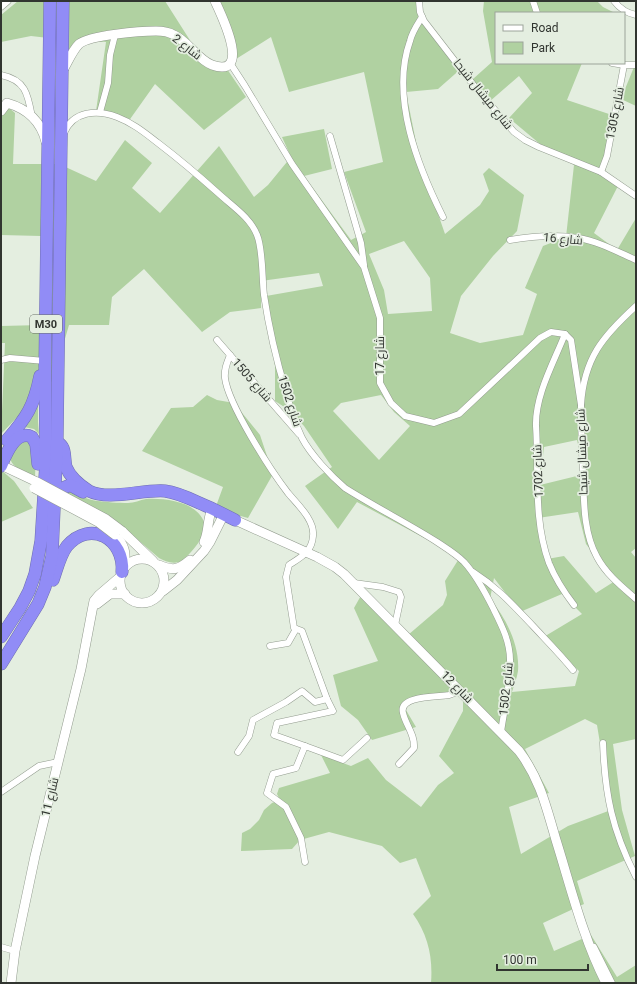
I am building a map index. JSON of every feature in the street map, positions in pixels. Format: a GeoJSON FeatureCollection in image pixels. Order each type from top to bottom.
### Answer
{"type":"FeatureCollection","features":[{"type":"Feature","properties":{"kind":"highway","name":"M30"},"geometry":{"type":"LineString","coordinates":[[1,637],[24,602],[33,582],[42,541],[46,461],[45,363],[50,1]]}},
{"type":"Feature","properties":{"kind":"highway","name":"M30"},"geometry":{"type":"LineString","coordinates":[[1,664],[38,604],[52,556],[57,443],[63,1]]}},
{"type":"Feature","properties":{"kind":"highway"},"geometry":{"type":"LineString","coordinates":[[1,447],[19,427],[32,407],[45,363]]}},
{"type":"Feature","properties":{"kind":"highway"},"geometry":{"type":"LineString","coordinates":[[1,465],[9,449],[18,438],[23,435],[32,437],[37,449],[43,517]]}},
{"type":"Feature","properties":{"kind":"highway"},"geometry":{"type":"LineString","coordinates":[[57,443],[63,447],[67,467],[70,473],[82,486],[94,493],[113,495],[148,491],[165,491],[194,500],[211,511]]}},
{"type":"Feature","properties":{"kind":"highway"},"geometry":{"type":"LineString","coordinates":[[55,497],[61,489],[70,485],[88,495],[98,498],[123,499],[148,495],[164,496],[174,498],[235,520]]}},
{"type":"Feature","properties":{"kind":"highway"},"geometry":{"type":"LineString","coordinates":[[38,604],[43,601],[49,593],[63,552],[74,540],[84,535],[95,533],[100,534],[113,543],[121,554],[122,573]]}},
{"type":"Feature","properties":{"kind":"street"},"geometry":{"type":"LineString","coordinates":[[1,7],[8,1]]}},
{"type":"Feature","properties":{"kind":"street"},"geometry":{"type":"LineString","coordinates":[[215,1],[230,35],[232,56],[230,63]]}},
{"type":"Feature","properties":{"kind":"street","name":"شارع ميشال شيحا"},"geometry":{"type":"LineString","coordinates":[[419,1],[419,8],[422,17],[475,88],[514,132],[525,140],[539,147],[601,172],[636,196]]}},
{"type":"Feature","properties":{"kind":"street"},"geometry":{"type":"LineString","coordinates":[[533,1],[537,12]]}},
{"type":"Feature","properties":{"kind":"street"},"geometry":{"type":"LineString","coordinates":[[614,1],[618,7],[628,13],[636,15]]}},
{"type":"Feature","properties":{"kind":"street"},"geometry":{"type":"LineString","coordinates":[[422,17],[411,38],[406,57],[404,103],[419,162],[433,198],[443,217]]}},
{"type":"Feature","properties":{"kind":"street","name":"شارع 2"},"geometry":{"type":"LineString","coordinates":[[79,45],[91,38],[157,31],[169,33],[184,41],[209,64],[222,67],[230,63]]}},
{"type":"Feature","properties":{"kind":"street"},"geometry":{"type":"LineString","coordinates":[[100,112],[108,83],[110,55],[115,35]]}},
{"type":"Feature","properties":{"kind":"street"},"geometry":{"type":"LineString","coordinates":[[63,41],[79,45],[63,70]]}},
{"type":"Feature","properties":{"kind":"street","name":"شارع 17"},"geometry":{"type":"LineString","coordinates":[[230,63],[292,164],[364,267],[380,318],[380,383],[390,403],[405,416],[434,423],[459,414],[540,338],[551,332],[565,334]]}},
{"type":"Feature","properties":{"kind":"street"},"geometry":{"type":"LineString","coordinates":[[618,64],[636,65]]}},
{"type":"Feature","properties":{"kind":"street","name":"شارع 1305"},"geometry":{"type":"LineString","coordinates":[[601,172],[607,156],[624,65]]}},
{"type":"Feature","properties":{"kind":"street"},"geometry":{"type":"LineString","coordinates":[[1,75],[16,79],[23,85],[30,105],[32,117]]}},
{"type":"Feature","properties":{"kind":"street"},"geometry":{"type":"LineString","coordinates":[[1,111],[4,102],[22,108],[41,128],[48,153]]}},
{"type":"Feature","properties":{"kind":"street","name":"شارع 1502"},"geometry":{"type":"LineString","coordinates":[[60,142],[66,128],[74,119],[87,113],[100,112],[122,118],[142,130],[204,180],[245,217],[254,228],[259,240],[270,332],[292,414],[303,439],[323,466],[345,488],[426,535],[452,552],[464,562],[487,595],[499,619],[508,645],[510,660],[501,732]]}},
{"type":"Feature","properties":{"kind":"street"},"geometry":{"type":"LineString","coordinates":[[330,136],[361,243],[364,267]]}},
{"type":"Feature","properties":{"kind":"street","name":"شارع 16"},"geometry":{"type":"LineString","coordinates":[[510,240],[549,236],[579,238],[595,242],[636,260]]}},
{"type":"Feature","properties":{"kind":"street","name":"شارع ميشال شيحا"},"geometry":{"type":"LineString","coordinates":[[636,306],[607,335],[592,357],[582,387],[581,405],[584,513],[592,546],[602,566],[613,579],[636,599]]}},
{"type":"Feature","properties":{"kind":"street"},"geometry":{"type":"LineString","coordinates":[[565,334],[571,340],[581,405]]}},
{"type":"Feature","properties":{"kind":"street","name":"شارع 1702"},"geometry":{"type":"LineString","coordinates":[[565,334],[541,393],[535,416],[538,498],[543,542],[556,578],[574,605]]}},
{"type":"Feature","properties":{"kind":"street","name":"شارع 1505"},"geometry":{"type":"LineString","coordinates":[[217,340],[303,439]]}},
{"type":"Feature","properties":{"kind":"street"},"geometry":{"type":"LineString","coordinates":[[230,355],[225,368],[225,380],[234,404],[276,476],[305,514],[312,526],[314,535],[308,552],[289,565],[286,577],[294,628],[296,629]]}},
{"type":"Feature","properties":{"kind":"street"},"geometry":{"type":"LineString","coordinates":[[1,360],[6,358],[17,358],[45,363]]}},
{"type":"Feature","properties":{"kind":"street"},"geometry":{"type":"LineString","coordinates":[[1,465],[36,485],[106,519],[119,533],[157,564],[162,571],[164,578],[165,584],[163,591]]}},
{"type":"Feature","properties":{"kind":"street"},"geometry":{"type":"LineString","coordinates":[[1,472],[36,485]]}},
{"type":"Feature","properties":{"kind":"street"},"geometry":{"type":"LineString","coordinates":[[122,573],[128,564],[134,560],[142,558],[169,568],[176,569],[183,566],[203,545],[207,537],[211,511]]}},
{"type":"Feature","properties":{"kind":"street"},"geometry":{"type":"LineString","coordinates":[[119,533],[126,557],[122,573],[122,589],[132,601],[146,603],[153,601],[177,580],[204,551],[223,516]]}},
{"type":"Feature","properties":{"kind":"street","name":"شارع 12"},"geometry":{"type":"LineString","coordinates":[[235,520],[308,552],[335,566],[354,583],[519,751],[529,764],[540,787],[584,935],[606,983]]}},
{"type":"Feature","properties":{"kind":"street"},"geometry":{"type":"LineString","coordinates":[[470,571],[490,583],[512,603],[573,670]]}},
{"type":"Feature","properties":{"kind":"street","name":"شارع 11"},"geometry":{"type":"LineString","coordinates":[[11,983],[15,951],[35,856],[82,669],[94,601],[122,573]]}},
{"type":"Feature","properties":{"kind":"street"},"geometry":{"type":"LineString","coordinates":[[354,583],[383,587],[399,592],[401,597],[395,625]]}},
{"type":"Feature","properties":{"kind":"street"},"geometry":{"type":"LineString","coordinates":[[92,611],[100,601],[110,594],[125,594]]}},
{"type":"Feature","properties":{"kind":"street"},"geometry":{"type":"LineString","coordinates":[[270,646],[288,643],[296,629]]}},
{"type":"Feature","properties":{"kind":"street"},"geometry":{"type":"LineString","coordinates":[[296,629],[302,630],[327,699],[333,711],[277,723],[274,735],[343,760],[367,738]]}},
{"type":"Feature","properties":{"kind":"street"},"geometry":{"type":"LineString","coordinates":[[399,764],[414,748],[413,735],[402,713],[404,705],[408,701],[435,695],[450,695],[460,690]]}},
{"type":"Feature","properties":{"kind":"street"},"geometry":{"type":"LineString","coordinates":[[238,752],[249,736],[253,720],[286,702],[302,691],[315,702],[327,699]]}},
{"type":"Feature","properties":{"kind":"street"},"geometry":{"type":"LineString","coordinates":[[603,743],[604,778],[610,809],[618,837],[636,877]]}},
{"type":"Feature","properties":{"kind":"street"},"geometry":{"type":"LineString","coordinates":[[305,862],[301,838],[286,808],[267,793],[273,774],[296,768],[306,746]]}},
{"type":"Feature","properties":{"kind":"street"},"geometry":{"type":"LineString","coordinates":[[1,792],[39,766],[58,762]]}},
{"type":"Feature","properties":{"kind":"street"},"geometry":{"type":"LineString","coordinates":[[584,935],[589,938],[593,944],[612,983]]}},
{"type":"Feature","properties":{"kind":"street","name":"شارع 12"},"geometry":{"type":"LineString","coordinates":[[584,935],[586,949],[602,983]]}},
{"type":"Feature","properties":{"kind":"street"},"geometry":{"type":"LineString","coordinates":[[1,946],[15,951]]}},
{"type":"Feature","properties":{"kind":"green space"},"geometry":{"type":"Polygon","coordinates":[[[18,1],[165,1],[193,45],[203,56],[227,69],[246,97],[204,130],[155,84],[128,122],[96,111],[106,42],[87,43],[68,49],[57,39],[31,36],[1,42],[1,15],[18,1]]]}},
{"type":"Feature","properties":{"kind":"green space"},"geometry":{"type":"Polygon","coordinates":[[[217,1],[421,1],[423,16],[463,67],[438,89],[406,92],[420,162],[445,234],[480,205],[489,191],[483,174],[489,168],[524,195],[517,231],[493,256],[461,296],[450,333],[480,343],[523,335],[537,294],[525,288],[543,246],[566,237],[574,165],[540,144],[509,118],[532,93],[519,76],[489,102],[473,79],[492,62],[483,11],[484,1],[597,1],[603,7],[613,12],[495,12],[495,64],[582,64],[567,100],[615,116],[605,172],[620,182],[594,233],[617,250],[636,218],[636,548],[631,552],[636,558],[636,739],[613,744],[622,810],[635,856],[577,881],[584,904],[543,923],[554,951],[591,935],[617,977],[636,965],[636,983],[431,983],[430,955],[426,938],[413,914],[431,896],[416,858],[400,863],[382,846],[329,832],[300,840],[292,849],[241,851],[242,833],[250,829],[259,820],[264,810],[272,803],[280,800],[277,794],[279,788],[330,773],[321,755],[351,766],[368,758],[386,780],[421,807],[438,785],[454,773],[439,756],[463,711],[463,697],[458,689],[403,705],[416,727],[372,740],[358,720],[341,706],[333,675],[378,661],[354,608],[363,592],[408,635],[443,605],[447,595],[445,581],[460,557],[357,502],[338,529],[305,486],[332,467],[304,426],[289,410],[275,401],[275,366],[266,296],[323,286],[319,273],[261,281],[261,308],[230,312],[202,332],[144,269],[112,297],[109,325],[69,325],[53,380],[1,434],[5,343],[1,343],[1,326],[42,325],[41,236],[1,235],[1,104],[8,107],[15,113],[13,164],[59,164],[96,181],[125,140],[152,163],[132,188],[160,213],[219,146],[254,197],[268,185],[291,157],[282,137],[324,129],[332,169],[304,176],[351,240],[366,232],[344,172],[383,162],[364,72],[289,92],[271,37],[236,59],[217,1]],[[404,241],[369,254],[384,290],[388,314],[432,311],[430,278],[404,241]],[[381,395],[341,403],[333,411],[379,460],[410,426],[394,412],[381,395]],[[577,440],[544,447],[540,485],[585,474],[577,440]],[[578,512],[538,518],[547,559],[564,556],[596,593],[615,581],[586,544],[578,512]],[[494,578],[490,599],[496,606],[511,632],[517,651],[518,671],[512,692],[575,686],[579,671],[542,638],[582,614],[562,594],[520,612],[494,578]],[[585,719],[525,749],[549,793],[509,807],[521,854],[568,826],[611,810],[597,725],[585,719]]]}},
{"type":"Feature","properties":{"kind":"green space"},"geometry":{"type":"Polygon","coordinates":[[[636,62],[636,106],[621,99],[636,62]]]}},
{"type":"Feature","properties":{"kind":"green space"},"geometry":{"type":"Polygon","coordinates":[[[207,395],[217,400],[234,403],[260,435],[273,474],[248,518],[215,509],[223,487],[142,451],[171,408],[193,407],[207,395]]]}},
{"type":"Feature","properties":{"kind":"green space"},"geometry":{"type":"Polygon","coordinates":[[[38,404],[39,434],[34,429],[24,427],[38,404]]]}},
{"type":"Feature","properties":{"kind":"green space"},"geometry":{"type":"Polygon","coordinates":[[[28,439],[36,454],[35,477],[20,470],[15,466],[10,458],[11,453],[16,447],[28,439]]]}},
{"type":"Feature","properties":{"kind":"green space"},"geometry":{"type":"Polygon","coordinates":[[[1,470],[14,481],[33,508],[1,522],[1,470]]]}},
{"type":"Feature","properties":{"kind":"green space"},"geometry":{"type":"Polygon","coordinates":[[[65,490],[97,501],[132,503],[146,499],[153,499],[175,501],[189,506],[200,515],[204,525],[203,535],[194,548],[182,560],[176,563],[166,561],[159,558],[116,521],[63,492],[65,490]]]}}]}
